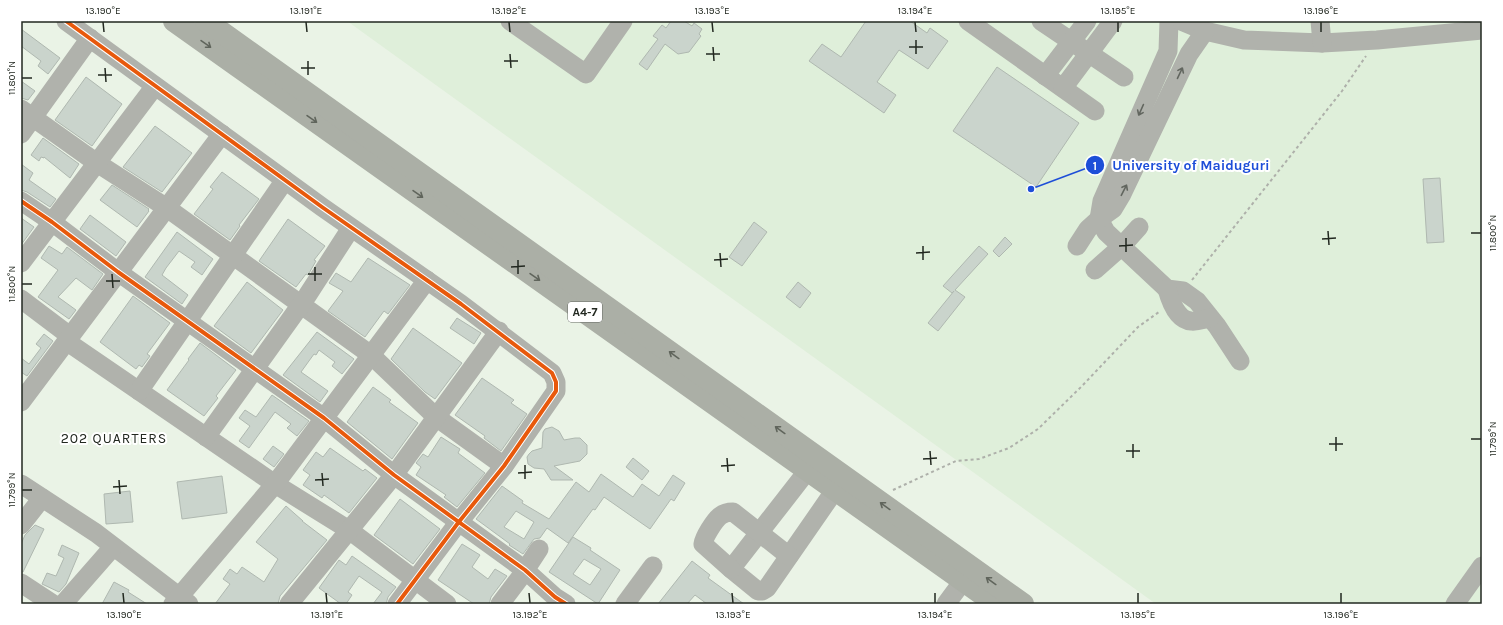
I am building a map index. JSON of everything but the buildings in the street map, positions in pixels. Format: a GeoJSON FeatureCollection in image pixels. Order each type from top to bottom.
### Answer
{"type":"FeatureCollection","features":[{"type":"Feature","properties":{"kind":"highway","name":"A4-7"},"geometry":{"type":"LineString","coordinates":[[174,21],[996,604]]}},
{"type":"Feature","properties":{"kind":"highway","name":"A4-7"},"geometry":{"type":"LineString","coordinates":[[206,21],[1023,604]]}},
{"type":"Feature","properties":{"kind":"street"},"geometry":{"type":"LineString","coordinates":[[66,21],[351,228],[499,331],[552,373],[556,382],[556,391],[504,466],[458,522],[397,604]]}},
{"type":"Feature","properties":{"kind":"street"},"geometry":{"type":"LineString","coordinates":[[510,21],[586,74],[623,21]]}},
{"type":"Feature","properties":{"kind":"street"},"geometry":{"type":"LineString","coordinates":[[968,21],[1095,111]]}},
{"type":"Feature","properties":{"kind":"street"},"geometry":{"type":"LineString","coordinates":[[1041,21],[1124,77]]}},
{"type":"Feature","properties":{"kind":"street"},"geometry":{"type":"LineString","coordinates":[[1045,76],[1087,21]]}},
{"type":"Feature","properties":{"kind":"street"},"geometry":{"type":"LineString","coordinates":[[1063,88],[1113,21]]}},
{"type":"Feature","properties":{"kind":"street"},"geometry":{"type":"LineString","coordinates":[[1169,21],[1168,51],[1102,201],[1099,219],[1106,232],[1173,294],[1181,316],[1190,321],[1210,318],[1240,361]]}},
{"type":"Feature","properties":{"kind":"street"},"geometry":{"type":"LineString","coordinates":[[1181,21],[1205,31],[1244,40],[1322,42],[1377,40],[1482,30]]}},
{"type":"Feature","properties":{"kind":"street"},"geometry":{"type":"LineString","coordinates":[[1320,21],[1322,42]]}},
{"type":"Feature","properties":{"kind":"street"},"geometry":{"type":"LineString","coordinates":[[1077,246],[1088,230],[1099,219],[1113,209],[1122,194],[1189,54],[1205,31]]}},
{"type":"Feature","properties":{"kind":"street"},"geometry":{"type":"LineString","coordinates":[[21,134],[27,114],[90,38]]}},
{"type":"Feature","properties":{"kind":"street"},"geometry":{"type":"LineString","coordinates":[[21,263],[155,86]]}},
{"type":"Feature","properties":{"kind":"street"},"geometry":{"type":"LineString","coordinates":[[27,114],[97,163],[167,208],[371,355],[436,417],[504,466]]}},
{"type":"Feature","properties":{"kind":"street"},"geometry":{"type":"LineString","coordinates":[[23,396],[68,339],[222,134]]}},
{"type":"Feature","properties":{"kind":"street"},"geometry":{"type":"LineString","coordinates":[[139,391],[285,180]]}},
{"type":"Feature","properties":{"kind":"street"},"geometry":{"type":"LineString","coordinates":[[21,201],[52,222],[118,272],[324,418],[394,475],[525,570],[555,597],[566,604]]}},
{"type":"Feature","properties":{"kind":"street"},"geometry":{"type":"LineString","coordinates":[[206,437],[301,304],[351,228]]}},
{"type":"Feature","properties":{"kind":"street"},"geometry":{"type":"LineString","coordinates":[[1095,270],[1121,247],[1139,228]]}},
{"type":"Feature","properties":{"kind":"street"},"geometry":{"type":"LineString","coordinates":[[21,484],[96,533],[180,601],[275,484],[427,280]]}},
{"type":"Feature","properties":{"kind":"street"},"geometry":{"type":"LineString","coordinates":[[21,299],[68,339],[139,391],[275,484],[349,530],[447,604]]}},
{"type":"Feature","properties":{"kind":"street"},"geometry":{"type":"LineString","coordinates":[[289,604],[394,475],[499,331]]}},
{"type":"Feature","properties":{"kind":"street"},"geometry":{"type":"LineString","coordinates":[[731,570],[808,470]]}},
{"type":"Feature","properties":{"kind":"street"},"geometry":{"type":"LineString","coordinates":[[789,556],[733,512],[729,512],[721,516],[704,539],[703,544],[731,570],[758,590],[762,591],[767,588],[835,490]]}},
{"type":"Feature","properties":{"kind":"street"},"geometry":{"type":"LineString","coordinates":[[21,525],[42,498]]}},
{"type":"Feature","properties":{"kind":"street"},"geometry":{"type":"LineString","coordinates":[[63,604],[113,547]]}},
{"type":"Feature","properties":{"kind":"street"},"geometry":{"type":"LineString","coordinates":[[500,604],[539,549]]}},
{"type":"Feature","properties":{"kind":"street"},"geometry":{"type":"LineString","coordinates":[[625,604],[653,566]]}},
{"type":"Feature","properties":{"kind":"street"},"geometry":{"type":"LineString","coordinates":[[1455,604],[1482,566]]}},
{"type":"Feature","properties":{"kind":"street"},"geometry":{"type":"LineString","coordinates":[[946,604],[963,581]]}},
{"type":"Feature","properties":{"kind":"street"},"geometry":{"type":"LineString","coordinates":[[21,582],[53,604]]}},
{"type":"Feature","properties":{"kind":"street"},"geometry":{"type":"LineString","coordinates":[[1469,604],[1482,586]]}},
{"type":"Feature","properties":{"kind":"path"},"geometry":{"type":"LineString","coordinates":[[875,499],[956,461],[979,459],[1009,448],[1038,429],[1082,386],[1138,327],[1173,294],[1342,91],[1377,40]]}},
{"type":"Feature","properties":{"kind":"shaded area"},"geometry":{"type":"Polygon","coordinates":[[[347,21],[1482,21],[1482,604],[1156,604],[347,21]]]}},
{"type":"Feature","properties":{"kind":"cycle path"},"geometry":{"type":"LineString","coordinates":[[66,21],[322,207],[461,304],[552,373],[556,382],[556,391],[504,466],[458,523],[397,604]]}},
{"type":"Feature","properties":{"kind":"cycle path"},"geometry":{"type":"LineString","coordinates":[[21,201],[52,222],[118,272],[324,418],[394,475],[525,570],[555,597],[566,604]]}},
{"type":"Feature","properties":{"kind":"place","name":"University of Maiduguri"},"geometry":{"type":"Point","coordinates":[1031,189]}},
{"type":"Feature","properties":{"kind":"district","name":"202 QUARTERS"},"geometry":{"type":"Point","coordinates":[114,438]}}]}
